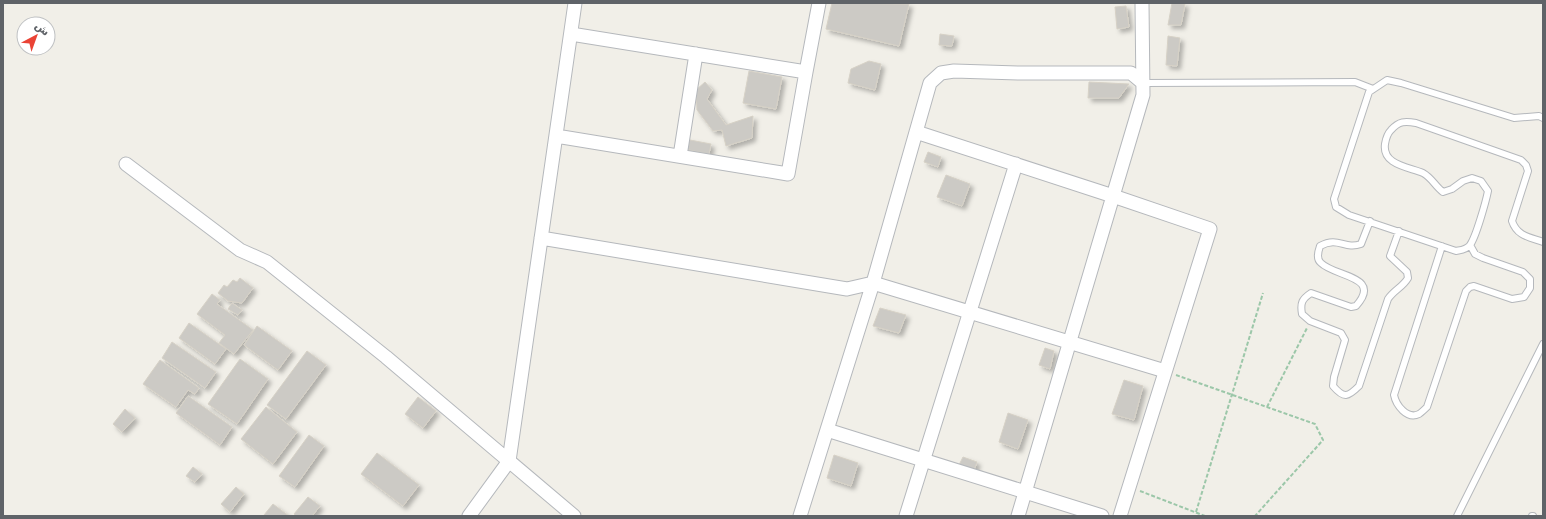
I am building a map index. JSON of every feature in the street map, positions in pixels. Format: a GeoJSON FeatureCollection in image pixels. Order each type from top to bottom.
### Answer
{"type":"FeatureCollection","features":[{"type":"Feature","properties":{"kind":"street"},"geometry":{"type":"LineString","coordinates":[[468,516],[509,461],[575,3]]}},
{"type":"Feature","properties":{"kind":"street"},"geometry":{"type":"LineString","coordinates":[[556,136],[788,174],[819,3]]}},
{"type":"Feature","properties":{"kind":"street"},"geometry":{"type":"LineString","coordinates":[[1018,516],[1143,95],[1142,3]]}},
{"type":"Feature","properties":{"kind":"street"},"geometry":{"type":"LineString","coordinates":[[571,34],[806,72]]}},
{"type":"Feature","properties":{"kind":"street"},"geometry":{"type":"LineString","coordinates":[[680,156],[696,54]]}},
{"type":"Feature","properties":{"kind":"street"},"geometry":{"type":"LineString","coordinates":[[800,516],[873,283],[930,83],[941,73],[954,71],[1018,73],[1131,73],[1142,83]]}},
{"type":"Feature","properties":{"kind":"street"},"geometry":{"type":"LineString","coordinates":[[916,132],[1210,229],[1120,516]]}},
{"type":"Feature","properties":{"kind":"street"},"geometry":{"type":"LineString","coordinates":[[126,164],[240,250],[267,262],[386,357],[574,516]]}},
{"type":"Feature","properties":{"kind":"street"},"geometry":{"type":"LineString","coordinates":[[906,516],[1016,164]]}},
{"type":"Feature","properties":{"kind":"street"},"geometry":{"type":"LineString","coordinates":[[541,238],[847,289],[873,283],[1165,371]]}},
{"type":"Feature","properties":{"kind":"street"},"geometry":{"type":"LineString","coordinates":[[827,430],[1102,516]]}},
{"type":"Feature","properties":{"kind":"lane"},"geometry":{"type":"LineString","coordinates":[[1543,118],[1539,116],[1514,118],[1387,80],[1369,92],[1334,199],[1336,207],[1341,211],[1456,251],[1464,250],[1470,245],[1486,202],[1488,191],[1481,181],[1472,178],[1463,181],[1452,189],[1443,192],[1437,188],[1432,179],[1394,162],[1387,155],[1385,145],[1388,133],[1395,125],[1405,121],[1416,123],[1522,160],[1528,171],[1512,221],[1515,229],[1527,236],[1543,242]]}},
{"type":"Feature","properties":{"kind":"lane"},"geometry":{"type":"LineString","coordinates":[[1142,83],[1356,82],[1373,89]]}},
{"type":"Feature","properties":{"kind":"lane"},"geometry":{"type":"LineString","coordinates":[[1370,221],[1361,244],[1353,247],[1335,242],[1327,242],[1320,246],[1317,253],[1320,262],[1328,268],[1358,280],[1362,284],[1364,291],[1363,299],[1356,306],[1351,307],[1311,294],[1303,298],[1300,305],[1302,314],[1310,321],[1341,333],[1345,340],[1334,377],[1333,386],[1339,393],[1346,395],[1351,394],[1358,386],[1388,299],[1393,291],[1405,284],[1408,278],[1407,272],[1390,256],[1399,231]]}},
{"type":"Feature","properties":{"kind":"lane"},"geometry":{"type":"LineString","coordinates":[[1442,246],[1394,395],[1395,403],[1400,409],[1415,415],[1420,414],[1427,407],[1466,291],[1470,287],[1474,286],[1512,299],[1524,297],[1530,288],[1530,279],[1522,272],[1475,254],[1470,245]]}},
{"type":"Feature","properties":{"kind":"lane"},"geometry":{"type":"LineString","coordinates":[[1457,516],[1543,344]]}},
{"type":"Feature","properties":{"kind":"path"},"geometry":{"type":"LineString","coordinates":[[1196,512],[1263,293]]}},
{"type":"Feature","properties":{"kind":"path"},"geometry":{"type":"LineString","coordinates":[[1267,407],[1310,321]]}},
{"type":"Feature","properties":{"kind":"path"},"geometry":{"type":"LineString","coordinates":[[1165,371],[1315,424],[1324,440],[1255,516]]}},
{"type":"Feature","properties":{"kind":"path"},"geometry":{"type":"LineString","coordinates":[[1129,487],[1205,516]]}},
{"type":"Feature","properties":{"kind":"building"},"geometry":{"type":"Polygon","coordinates":[[[832,3],[909,4],[899,46],[826,29],[832,3]]]}},
{"type":"Feature","properties":{"kind":"building"},"geometry":{"type":"Polygon","coordinates":[[[1172,3],[1185,4],[1181,25],[1168,25],[1172,3]]]}},
{"type":"Feature","properties":{"kind":"building"},"geometry":{"type":"Polygon","coordinates":[[[1126,6],[1129,27],[1117,29],[1115,7],[1126,6]]]}},
{"type":"Feature","properties":{"kind":"building"},"geometry":{"type":"Polygon","coordinates":[[[940,34],[954,36],[952,46],[939,45],[940,34]]]}},
{"type":"Feature","properties":{"kind":"building"},"geometry":{"type":"Polygon","coordinates":[[[1168,36],[1180,38],[1177,66],[1166,65],[1168,36]]]}},
{"type":"Feature","properties":{"kind":"building"},"geometry":{"type":"Polygon","coordinates":[[[869,61],[881,64],[875,90],[848,83],[851,69],[869,61]]]}},
{"type":"Feature","properties":{"kind":"building"},"geometry":{"type":"Polygon","coordinates":[[[749,71],[782,77],[776,109],[743,103],[749,71]]]}},
{"type":"Feature","properties":{"kind":"building"},"geometry":{"type":"Polygon","coordinates":[[[705,82],[712,90],[707,99],[726,125],[753,116],[752,138],[726,146],[722,130],[713,131],[697,110],[696,90],[705,82]]]}},
{"type":"Feature","properties":{"kind":"building"},"geometry":{"type":"Polygon","coordinates":[[[1089,82],[1129,84],[1119,98],[1088,98],[1089,82]]]}},
{"type":"Feature","properties":{"kind":"building"},"geometry":{"type":"Polygon","coordinates":[[[685,139],[711,144],[709,154],[684,149],[685,139]]]}},
{"type":"Feature","properties":{"kind":"building"},"geometry":{"type":"Polygon","coordinates":[[[928,152],[941,157],[938,167],[924,162],[928,152]]]}},
{"type":"Feature","properties":{"kind":"building"},"geometry":{"type":"Polygon","coordinates":[[[946,175],[970,184],[962,206],[937,197],[946,175]]]}},
{"type":"Feature","properties":{"kind":"building"},"geometry":{"type":"Polygon","coordinates":[[[240,278],[253,288],[242,303],[228,301],[218,293],[224,285],[227,287],[233,280],[237,282],[240,278]]]}},
{"type":"Feature","properties":{"kind":"building"},"geometry":{"type":"Polygon","coordinates":[[[212,294],[220,300],[217,304],[253,330],[234,354],[219,343],[225,335],[197,314],[212,294]]]}},
{"type":"Feature","properties":{"kind":"building"},"geometry":{"type":"Polygon","coordinates":[[[232,303],[242,310],[238,315],[228,309],[232,303]]]}},
{"type":"Feature","properties":{"kind":"building"},"geometry":{"type":"Polygon","coordinates":[[[880,308],[906,315],[899,333],[873,326],[880,308]]]}},
{"type":"Feature","properties":{"kind":"building"},"geometry":{"type":"Polygon","coordinates":[[[189,323],[226,349],[215,364],[179,338],[189,323]]]}},
{"type":"Feature","properties":{"kind":"building"},"geometry":{"type":"Polygon","coordinates":[[[257,326],[292,351],[278,370],[244,345],[257,326]]]}},
{"type":"Feature","properties":{"kind":"building"},"geometry":{"type":"Polygon","coordinates":[[[172,342],[216,372],[205,388],[162,358],[172,342]]]}},
{"type":"Feature","properties":{"kind":"building"},"geometry":{"type":"Polygon","coordinates":[[[1045,348],[1054,351],[1050,369],[1039,365],[1045,348]]]}},
{"type":"Feature","properties":{"kind":"building"},"geometry":{"type":"Polygon","coordinates":[[[307,351],[326,365],[286,419],[267,405],[307,351]]]}},
{"type":"Feature","properties":{"kind":"building"},"geometry":{"type":"Polygon","coordinates":[[[240,359],[268,379],[237,424],[208,404],[240,359]]]}},
{"type":"Feature","properties":{"kind":"building"},"geometry":{"type":"Polygon","coordinates":[[[160,360],[199,388],[195,394],[188,390],[176,407],[143,384],[160,360]]]}},
{"type":"Feature","properties":{"kind":"building"},"geometry":{"type":"Polygon","coordinates":[[[1124,380],[1143,386],[1134,420],[1112,414],[1124,380]]]}},
{"type":"Feature","properties":{"kind":"building"},"geometry":{"type":"Polygon","coordinates":[[[188,396],[232,427],[220,445],[176,413],[188,396]]]}},
{"type":"Feature","properties":{"kind":"building"},"geometry":{"type":"Polygon","coordinates":[[[418,397],[436,411],[423,428],[405,414],[418,397]]]}},
{"type":"Feature","properties":{"kind":"building"},"geometry":{"type":"Polygon","coordinates":[[[266,407],[297,432],[273,464],[241,439],[266,407]]]}},
{"type":"Feature","properties":{"kind":"building"},"geometry":{"type":"Polygon","coordinates":[[[125,409],[135,418],[122,432],[113,424],[125,409]]]}},
{"type":"Feature","properties":{"kind":"building"},"geometry":{"type":"Polygon","coordinates":[[[1008,413],[1028,420],[1018,449],[999,442],[1008,413]]]}},
{"type":"Feature","properties":{"kind":"building"},"geometry":{"type":"Polygon","coordinates":[[[309,435],[324,446],[295,487],[279,476],[309,435]]]}},
{"type":"Feature","properties":{"kind":"building"},"geometry":{"type":"Polygon","coordinates":[[[377,453],[419,485],[403,506],[361,474],[377,453]]]}},
{"type":"Feature","properties":{"kind":"building"},"geometry":{"type":"Polygon","coordinates":[[[834,455],[858,463],[851,486],[827,478],[834,455]]]}},
{"type":"Feature","properties":{"kind":"building"},"geometry":{"type":"Polygon","coordinates":[[[963,457],[977,462],[974,470],[959,465],[963,457]]]}},
{"type":"Feature","properties":{"kind":"building"},"geometry":{"type":"Polygon","coordinates":[[[193,467],[202,474],[195,482],[186,476],[193,467]]]}},
{"type":"Feature","properties":{"kind":"building"},"geometry":{"type":"Polygon","coordinates":[[[236,487],[244,494],[230,512],[221,504],[236,487]]]}},
{"type":"Feature","properties":{"kind":"building"},"geometry":{"type":"Polygon","coordinates":[[[308,497],[320,506],[312,516],[296,516],[294,514],[308,497]]]}},
{"type":"Feature","properties":{"kind":"building"},"geometry":{"type":"Polygon","coordinates":[[[273,504],[289,516],[264,515],[273,504]]]}}]}
